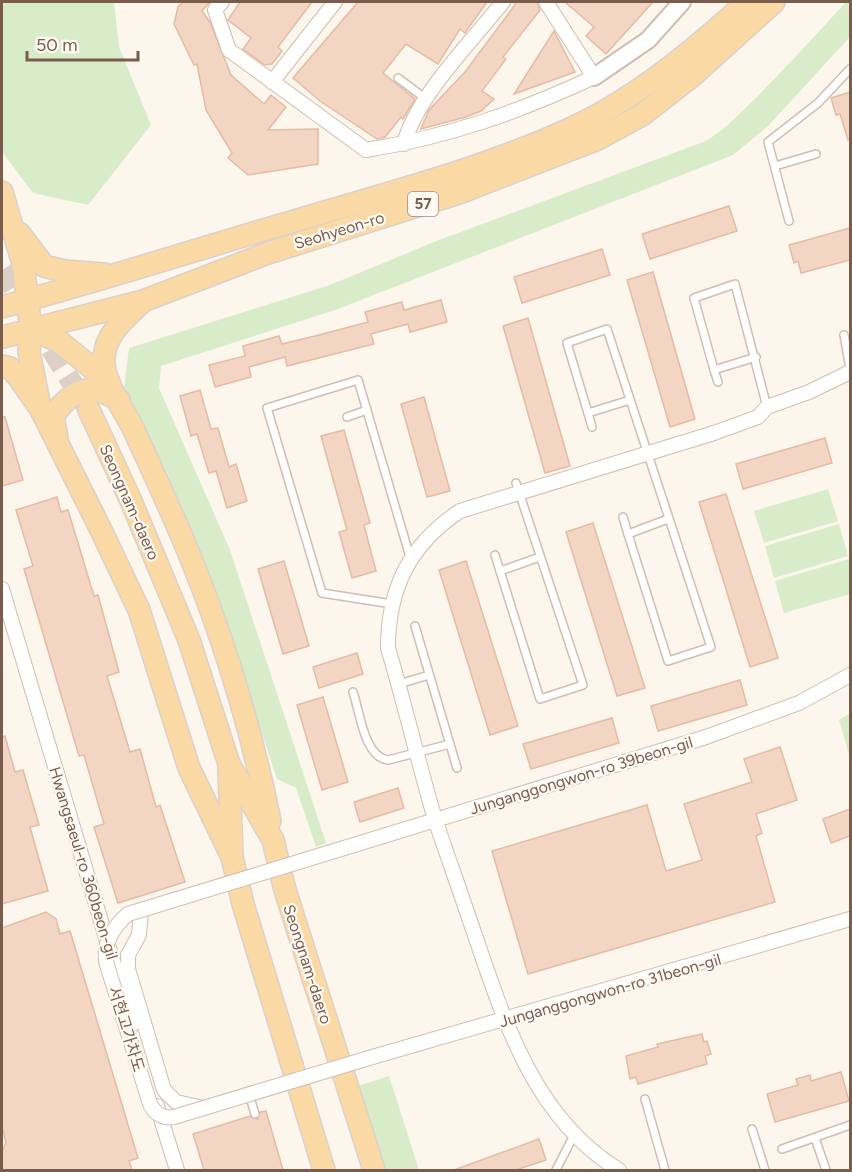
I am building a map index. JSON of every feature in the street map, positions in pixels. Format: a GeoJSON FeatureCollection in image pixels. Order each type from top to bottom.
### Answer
{"type":"FeatureCollection","features":[{"type":"Feature","properties":{"kind":"main road","name":"Seohyeon-ro"},"geometry":{"type":"LineString","coordinates":[[2,307],[447,176],[572,128],[616,104],[700,45],[747,2]]}},
{"type":"Feature","properties":{"kind":"main road","name":"Seohyeon-ro"},"geometry":{"type":"LineString","coordinates":[[2,337],[143,301],[268,253],[459,193],[598,139],[642,115],[691,77],[774,2]]}},
{"type":"Feature","properties":{"kind":"main road"},"geometry":{"type":"LineString","coordinates":[[2,192],[14,226],[23,264],[31,329],[29,352],[40,408]]}},
{"type":"Feature","properties":{"kind":"main road"},"geometry":{"type":"LineString","coordinates":[[14,226],[44,266],[75,272],[120,274]]}},
{"type":"Feature","properties":{"kind":"main road"},"geometry":{"type":"LineString","coordinates":[[2,291],[26,300]]}},
{"type":"Feature","properties":{"kind":"main road"},"geometry":{"type":"LineString","coordinates":[[143,301],[117,326],[108,343],[104,358],[114,391],[193,563],[255,750],[273,840]]}},
{"type":"Feature","properties":{"kind":"main road"},"geometry":{"type":"LineString","coordinates":[[31,329],[60,342],[114,391]]}},
{"type":"Feature","properties":{"kind":"main road"},"geometry":{"type":"LineString","coordinates":[[2,366],[10,368],[40,408],[139,610],[189,768],[232,857]]}},
{"type":"Feature","properties":{"kind":"main road"},"geometry":{"type":"LineString","coordinates":[[57,441],[53,416],[67,397],[91,390],[114,391]]}},
{"type":"Feature","properties":{"kind":"main road","name":"Seongnam-daero"},"geometry":{"type":"LineString","coordinates":[[89,410],[131,501],[189,640],[229,764],[273,840],[285,890],[374,1170]]}},
{"type":"Feature","properties":{"kind":"main road","name":"Seongnam-daero"},"geometry":{"type":"LineString","coordinates":[[229,764],[232,857],[243,903],[324,1170]]}},
{"type":"Feature","properties":{"kind":"street"},"geometry":{"type":"LineString","coordinates":[[222,2],[215,10],[229,50],[366,150],[404,144],[469,128],[534,104],[594,77],[648,40],[682,2]]}},
{"type":"Feature","properties":{"kind":"street"},"geometry":{"type":"LineString","coordinates":[[272,82],[335,2]]}},
{"type":"Feature","properties":{"kind":"street"},"geometry":{"type":"LineString","coordinates":[[404,144],[409,123],[503,2]]}},
{"type":"Feature","properties":{"kind":"street"},"geometry":{"type":"LineString","coordinates":[[546,2],[594,77]]}},
{"type":"Feature","properties":{"kind":"street"},"geometry":{"type":"LineString","coordinates":[[619,1170],[575,1133],[546,1100],[519,1053],[504,1020],[435,819],[388,648],[388,626],[392,604],[410,557],[429,534],[460,511],[517,488],[646,454],[758,417],[767,407],[809,392],[850,370]]}},
{"type":"Feature","properties":{"kind":"street","name":"Hwangsaeul-ro 360beon-gil"},"geometry":{"type":"LineString","coordinates":[[2,589],[177,1170]]}},
{"type":"Feature","properties":{"kind":"street","name":"Junganggongwon-ro 39beon-gil"},"geometry":{"type":"LineString","coordinates":[[305,860],[705,737],[799,703],[850,675]]}},
{"type":"Feature","properties":{"kind":"street","name":"서현고가차도"},"geometry":{"type":"LineString","coordinates":[[305,860],[128,914],[119,922],[108,941],[105,958],[150,1104],[157,1113],[169,1118],[369,1058]]}},
{"type":"Feature","properties":{"kind":"street"},"geometry":{"type":"LineString","coordinates":[[141,910],[139,935],[128,955],[128,969],[164,1090],[176,1102],[204,1108]]}},
{"type":"Feature","properties":{"kind":"street","name":"Junganggongwon-ro 31beon-gil"},"geometry":{"type":"LineString","coordinates":[[369,1058],[850,919]]}},
{"type":"Feature","properties":{"kind":"lane"},"geometry":{"type":"LineString","coordinates":[[789,221],[768,142],[818,103],[850,69]]}},
{"type":"Feature","properties":{"kind":"lane"},"geometry":{"type":"LineString","coordinates":[[398,78],[426,99]]}},
{"type":"Feature","properties":{"kind":"lane"},"geometry":{"type":"LineString","coordinates":[[775,166],[816,154]]}},
{"type":"Feature","properties":{"kind":"lane"},"geometry":{"type":"LineString","coordinates":[[718,382],[694,298],[735,284],[756,357],[767,407]]}},
{"type":"Feature","properties":{"kind":"lane"},"geometry":{"type":"LineString","coordinates":[[592,427],[567,343],[607,329],[711,647],[668,662],[623,517]]}},
{"type":"Feature","properties":{"kind":"lane"},"geometry":{"type":"LineString","coordinates":[[844,335],[850,370]]}},
{"type":"Feature","properties":{"kind":"lane"},"geometry":{"type":"LineString","coordinates":[[714,370],[756,357]]}},
{"type":"Feature","properties":{"kind":"lane"},"geometry":{"type":"LineString","coordinates":[[392,604],[322,593],[267,408],[358,380],[410,557]]}},
{"type":"Feature","properties":{"kind":"lane"},"geometry":{"type":"LineString","coordinates":[[588,413],[630,400]]}},
{"type":"Feature","properties":{"kind":"lane"},"geometry":{"type":"LineString","coordinates":[[347,417],[367,410]]}},
{"type":"Feature","properties":{"kind":"lane"},"geometry":{"type":"LineString","coordinates":[[495,555],[540,699],[583,685],[517,488]]}},
{"type":"Feature","properties":{"kind":"lane"},"geometry":{"type":"LineString","coordinates":[[628,534],[668,519]]}},
{"type":"Feature","properties":{"kind":"lane"},"geometry":{"type":"LineString","coordinates":[[500,571],[540,557]]}},
{"type":"Feature","properties":{"kind":"lane"},"geometry":{"type":"LineString","coordinates":[[414,626],[458,768]]}},
{"type":"Feature","properties":{"kind":"lane"},"geometry":{"type":"LineString","coordinates":[[399,684],[429,675]]}},
{"type":"Feature","properties":{"kind":"lane"},"geometry":{"type":"LineString","coordinates":[[353,692],[371,750],[376,756],[388,760],[450,744]]}},
{"type":"Feature","properties":{"kind":"lane"},"geometry":{"type":"LineString","coordinates":[[249,1094],[255,1114]]}},
{"type":"Feature","properties":{"kind":"lane"},"geometry":{"type":"LineString","coordinates":[[645,1099],[666,1170]]}},
{"type":"Feature","properties":{"kind":"lane"},"geometry":{"type":"LineString","coordinates":[[782,1149],[850,1125]]}},
{"type":"Feature","properties":{"kind":"lane"},"geometry":{"type":"LineString","coordinates":[[752,1129],[765,1170]]}},
{"type":"Feature","properties":{"kind":"lane"},"geometry":{"type":"LineString","coordinates":[[556,1170],[575,1133]]}},
{"type":"Feature","properties":{"kind":"lane"},"geometry":{"type":"LineString","coordinates":[[814,1137],[826,1170]]}},
{"type":"Feature","properties":{"kind":"green space"},"geometry":{"type":"Polygon","coordinates":[[[2,2],[114,2],[119,47],[151,125],[88,205],[33,193],[2,152],[2,2]]]}},
{"type":"Feature","properties":{"kind":"green space"},"geometry":{"type":"Polygon","coordinates":[[[846,2],[850,2],[850,37],[767,127],[733,155],[338,309],[161,366],[159,388],[230,550],[326,843],[316,847],[296,788],[277,779],[202,554],[165,468],[124,387],[129,348],[330,285],[439,240],[706,141],[727,126],[758,96],[846,2]]]}},
{"type":"Feature","properties":{"kind":"green space"},"geometry":{"type":"Polygon","coordinates":[[[828,489],[838,521],[764,543],[754,511],[828,489]]]}},
{"type":"Feature","properties":{"kind":"green space"},"geometry":{"type":"Polygon","coordinates":[[[839,524],[848,556],[774,578],[765,546],[839,524]]]}},
{"type":"Feature","properties":{"kind":"green space"},"geometry":{"type":"Polygon","coordinates":[[[849,559],[850,594],[784,613],[775,581],[849,559]]]}},
{"type":"Feature","properties":{"kind":"green space"},"geometry":{"type":"Polygon","coordinates":[[[850,713],[850,758],[839,720],[850,713]]]}},
{"type":"Feature","properties":{"kind":"green space"},"geometry":{"type":"Polygon","coordinates":[[[389,1076],[419,1170],[382,1170],[355,1087],[389,1076]]]}},
{"type":"Feature","properties":{"kind":"building"},"geometry":{"type":"Polygon","coordinates":[[[183,2],[210,2],[202,11],[210,22],[231,75],[264,104],[271,95],[286,107],[268,130],[318,129],[318,164],[248,175],[228,158],[232,153],[206,110],[197,64],[194,65],[174,24],[178,7],[183,2]]]}},
{"type":"Feature","properties":{"kind":"building"},"geometry":{"type":"Polygon","coordinates":[[[240,2],[312,2],[278,47],[282,51],[272,64],[265,65],[243,49],[251,38],[228,20],[240,2]]]}},
{"type":"Feature","properties":{"kind":"building"},"geometry":{"type":"Polygon","coordinates":[[[358,2],[487,2],[465,33],[460,29],[438,64],[406,44],[383,73],[415,99],[403,119],[401,117],[385,137],[377,139],[320,101],[293,78],[358,2]]]}},
{"type":"Feature","properties":{"kind":"building"},"geometry":{"type":"Polygon","coordinates":[[[517,2],[537,2],[540,10],[503,57],[506,59],[482,91],[494,99],[481,111],[421,129],[429,110],[465,72],[517,2]]]}},
{"type":"Feature","properties":{"kind":"building"},"geometry":{"type":"Polygon","coordinates":[[[565,2],[653,2],[606,54],[586,36],[594,27],[565,2]]]}},
{"type":"Feature","properties":{"kind":"building"},"geometry":{"type":"Polygon","coordinates":[[[554,31],[575,72],[514,94],[554,31]]]}},
{"type":"Feature","properties":{"kind":"building"},"geometry":{"type":"Polygon","coordinates":[[[850,92],[850,139],[848,140],[840,114],[836,115],[831,98],[850,92]]]}},
{"type":"Feature","properties":{"kind":"building"},"geometry":{"type":"Polygon","coordinates":[[[729,206],[737,231],[650,259],[642,234],[729,206]]]}},
{"type":"Feature","properties":{"kind":"building"},"geometry":{"type":"Polygon","coordinates":[[[850,228],[850,260],[801,273],[798,261],[794,263],[789,245],[850,228]]]}},
{"type":"Feature","properties":{"kind":"building"},"geometry":{"type":"Polygon","coordinates":[[[602,249],[610,275],[522,303],[514,277],[602,249]]]}},
{"type":"Feature","properties":{"kind":"building"},"geometry":{"type":"Polygon","coordinates":[[[653,272],[695,419],[670,427],[627,280],[653,272]]]}},
{"type":"Feature","properties":{"kind":"building"},"geometry":{"type":"Polygon","coordinates":[[[441,300],[447,322],[410,332],[408,324],[371,334],[374,344],[287,366],[285,357],[249,367],[251,377],[215,387],[209,365],[245,356],[243,346],[279,336],[282,344],[368,322],[365,312],[402,302],[404,310],[441,300]]]}},
{"type":"Feature","properties":{"kind":"building"},"geometry":{"type":"Polygon","coordinates":[[[528,318],[570,466],[545,473],[503,326],[528,318]]]}},
{"type":"Feature","properties":{"kind":"building"},"geometry":{"type":"Polygon","coordinates":[[[200,390],[211,429],[218,428],[229,467],[236,464],[247,501],[227,508],[216,471],[209,473],[197,434],[191,436],[180,396],[200,390]]]}},
{"type":"Feature","properties":{"kind":"building"},"geometry":{"type":"Polygon","coordinates":[[[424,397],[450,491],[427,497],[401,404],[424,397]]]}},
{"type":"Feature","properties":{"kind":"building"},"geometry":{"type":"Polygon","coordinates":[[[2,417],[5,417],[23,480],[2,486],[2,417]]]}},
{"type":"Feature","properties":{"kind":"building"},"geometry":{"type":"Polygon","coordinates":[[[344,430],[370,523],[364,525],[376,571],[352,578],[339,532],[347,530],[321,436],[344,430]]]}},
{"type":"Feature","properties":{"kind":"building"},"geometry":{"type":"Polygon","coordinates":[[[825,438],[832,463],[743,489],[736,464],[825,438]]]}},
{"type":"Feature","properties":{"kind":"building"},"geometry":{"type":"Polygon","coordinates":[[[726,494],[778,658],[750,667],[699,502],[726,494]]]}},
{"type":"Feature","properties":{"kind":"building"},"geometry":{"type":"Polygon","coordinates":[[[57,497],[61,512],[68,510],[94,596],[98,595],[119,672],[107,676],[130,752],[140,749],[156,807],[160,805],[185,882],[118,903],[94,827],[104,824],[84,755],[79,756],[24,569],[33,566],[16,510],[57,497]]]}},
{"type":"Feature","properties":{"kind":"building"},"geometry":{"type":"Polygon","coordinates":[[[593,523],[645,688],[617,696],[566,532],[593,523]]]}},
{"type":"Feature","properties":{"kind":"building"},"geometry":{"type":"Polygon","coordinates":[[[284,561],[309,646],[283,654],[258,569],[284,561]]]}},
{"type":"Feature","properties":{"kind":"building"},"geometry":{"type":"Polygon","coordinates":[[[466,561],[518,726],[490,735],[439,570],[466,561]]]}},
{"type":"Feature","properties":{"kind":"building"},"geometry":{"type":"Polygon","coordinates":[[[357,653],[363,674],[319,688],[313,667],[357,653]]]}},
{"type":"Feature","properties":{"kind":"building"},"geometry":{"type":"Polygon","coordinates":[[[740,680],[747,705],[658,731],[651,706],[740,680]]]}},
{"type":"Feature","properties":{"kind":"building"},"geometry":{"type":"Polygon","coordinates":[[[323,697],[348,782],[322,790],[297,705],[323,697]]]}},
{"type":"Feature","properties":{"kind":"building"},"geometry":{"type":"Polygon","coordinates":[[[612,718],[619,743],[531,769],[523,744],[612,718]]]}},
{"type":"Feature","properties":{"kind":"building"},"geometry":{"type":"Polygon","coordinates":[[[5,736],[15,772],[23,770],[39,825],[30,827],[48,891],[2,904],[2,737],[5,736]]]}},
{"type":"Feature","properties":{"kind":"building"},"geometry":{"type":"Polygon","coordinates":[[[780,747],[797,800],[756,814],[762,833],[756,836],[775,902],[528,974],[492,851],[647,805],[666,871],[702,860],[684,804],[752,782],[744,759],[780,747]]]}},
{"type":"Feature","properties":{"kind":"building"},"geometry":{"type":"Polygon","coordinates":[[[398,788],[404,808],[360,822],[354,802],[398,788]]]}},
{"type":"Feature","properties":{"kind":"building"},"geometry":{"type":"Polygon","coordinates":[[[850,809],[850,836],[831,843],[823,819],[850,809]]]}},
{"type":"Feature","properties":{"kind":"building"},"geometry":{"type":"Polygon","coordinates":[[[46,912],[56,919],[60,934],[70,931],[138,1158],[129,1161],[132,1170],[2,1170],[2,1152],[6,1142],[2,1127],[2,928],[46,912]]]}},
{"type":"Feature","properties":{"kind":"building"},"geometry":{"type":"Polygon","coordinates":[[[702,1034],[711,1054],[705,1056],[707,1064],[638,1084],[636,1077],[630,1079],[626,1056],[658,1047],[657,1044],[702,1034]]]}},
{"type":"Feature","properties":{"kind":"building"},"geometry":{"type":"Polygon","coordinates":[[[841,1072],[849,1101],[775,1122],[767,1094],[798,1085],[796,1079],[810,1075],[811,1081],[841,1072]]]}},
{"type":"Feature","properties":{"kind":"building"},"geometry":{"type":"Polygon","coordinates":[[[266,1111],[283,1170],[204,1170],[193,1134],[250,1116],[257,1119],[260,1112],[266,1111]]]}},
{"type":"Feature","properties":{"kind":"building"},"geometry":{"type":"Polygon","coordinates":[[[539,1139],[546,1160],[516,1170],[454,1170],[539,1139]]]}},
{"type":"Feature","properties":{"kind":"tunnel"},"geometry":{"type":"LineString","coordinates":[[2,270],[87,407]]}}]}
